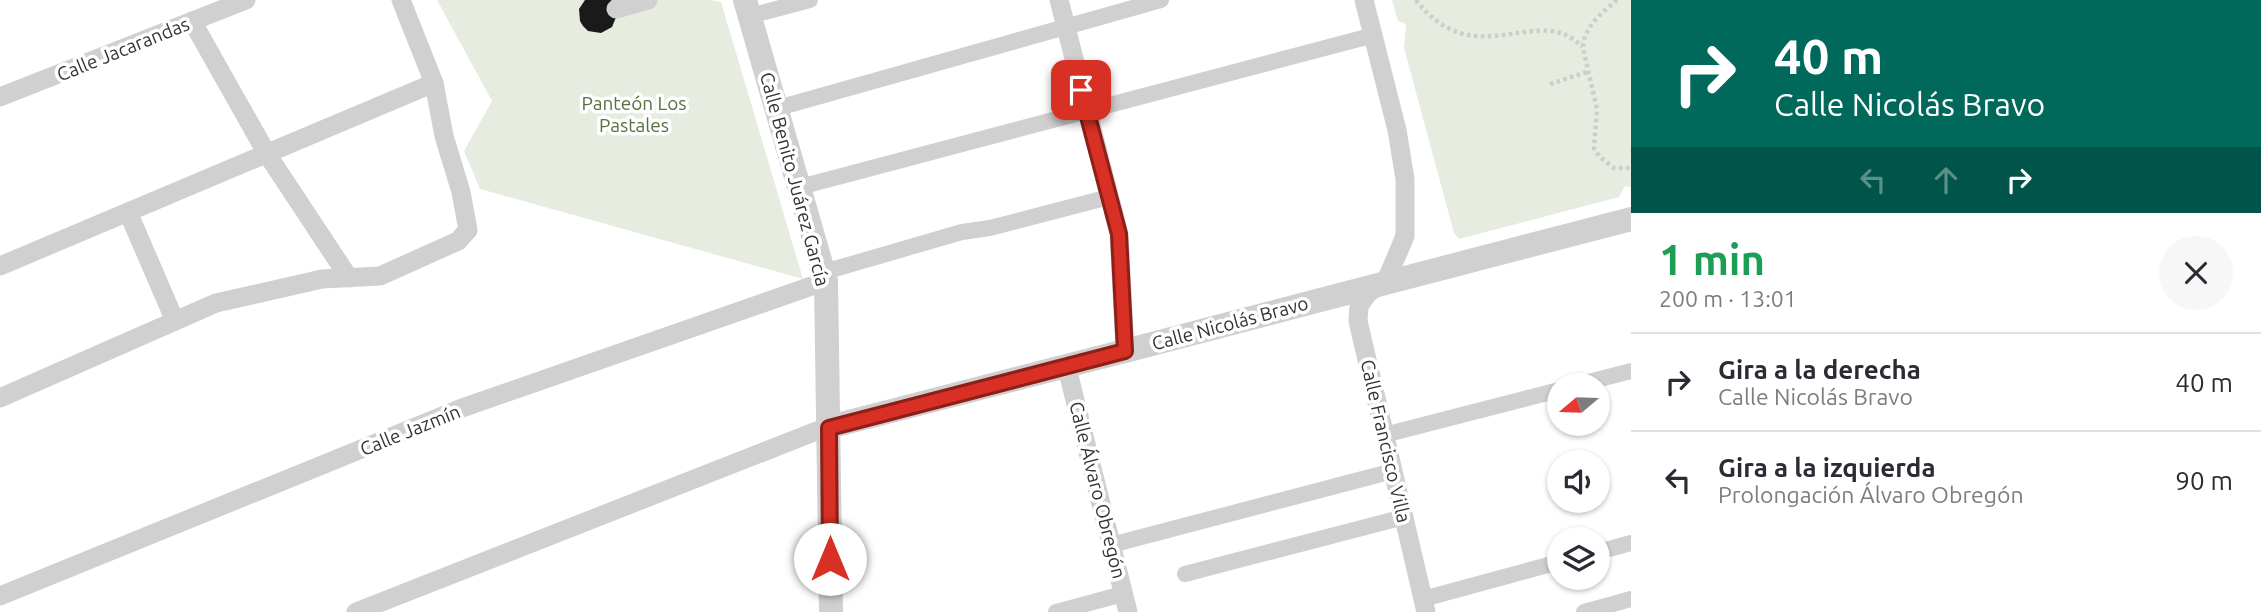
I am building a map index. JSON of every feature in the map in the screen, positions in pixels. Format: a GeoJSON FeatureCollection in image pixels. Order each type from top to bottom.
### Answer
{"type":"FeatureCollection","features":[{"type":"Feature","properties":{"kind":"street","name":"Calle Jacarandas"},"geometry":{"type":"LineString","coordinates":[[0,97],[246,0]]}},
{"type":"Feature","properties":{"kind":"street"},"geometry":{"type":"LineString","coordinates":[[0,398],[216,303],[322,279],[380,276],[458,241],[468,230],[464,203],[444,136],[434,83],[401,0]]}},
{"type":"Feature","properties":{"kind":"street"},"geometry":{"type":"LineString","coordinates":[[616,9],[648,0]]}},
{"type":"Feature","properties":{"kind":"street"},"geometry":{"type":"LineString","coordinates":[[748,8],[810,0]]}},
{"type":"Feature","properties":{"kind":"street"},"geometry":{"type":"LineString","coordinates":[[1059,0],[1119,234],[1125,351]]}},
{"type":"Feature","properties":{"kind":"street"},"geometry":{"type":"LineString","coordinates":[[778,108],[1161,0]]}},
{"type":"Feature","properties":{"kind":"street"},"geometry":{"type":"LineString","coordinates":[[1364,0],[1397,130],[1405,179],[1405,236],[1387,281]]}},
{"type":"Feature","properties":{"kind":"street","name":"Calle Benito Juárez García"},"geometry":{"type":"LineString","coordinates":[[748,8],[825,276],[831,612]]}},
{"type":"Feature","properties":{"kind":"street"},"geometry":{"type":"LineString","coordinates":[[192,22],[267,154],[349,278]]}},
{"type":"Feature","properties":{"kind":"street"},"geometry":{"type":"LineString","coordinates":[[800,187],[1374,35]]}},
{"type":"Feature","properties":{"kind":"street"},"geometry":{"type":"LineString","coordinates":[[0,266],[434,83]]}},
{"type":"Feature","properties":{"kind":"street"},"geometry":{"type":"LineString","coordinates":[[825,276],[962,232],[990,229],[1109,197]]}},
{"type":"Feature","properties":{"kind":"street"},"geometry":{"type":"LineString","coordinates":[[128,212],[175,321]]}},
{"type":"Feature","properties":{"kind":"street","name":"Calle Nicolás Bravo"},"geometry":{"type":"LineString","coordinates":[[829,428],[1631,219]]}},
{"type":"Feature","properties":{"kind":"street","name":"Calle Jazmín"},"geometry":{"type":"LineString","coordinates":[[0,596],[462,408],[825,276]]}},
{"type":"Feature","properties":{"kind":"street","name":"Calle Francisco Villa"},"geometry":{"type":"LineString","coordinates":[[1387,281],[1368,293],[1359,306],[1358,321],[1424,606]]}},
{"type":"Feature","properties":{"kind":"street","name":"Calle Álvaro Obregón"},"geometry":{"type":"LineString","coordinates":[[1067,368],[1126,603]]}},
{"type":"Feature","properties":{"kind":"street"},"geometry":{"type":"LineString","coordinates":[[1610,376],[1631,371]]}},
{"type":"Feature","properties":{"kind":"street"},"geometry":{"type":"LineString","coordinates":[[1384,435],[1547,393]]}},
{"type":"Feature","properties":{"kind":"street"},"geometry":{"type":"LineString","coordinates":[[356,612],[829,428]]}},
{"type":"Feature","properties":{"kind":"street"},"geometry":{"type":"LineString","coordinates":[[1111,545],[1393,471]]}},
{"type":"Feature","properties":{"kind":"street"},"geometry":{"type":"LineString","coordinates":[[1185,574],[1404,517]]}},
{"type":"Feature","properties":{"kind":"street"},"geometry":{"type":"LineString","coordinates":[[1610,549],[1631,543]]}},
{"type":"Feature","properties":{"kind":"street"},"geometry":{"type":"LineString","coordinates":[[1424,606],[1547,566]]}},
{"type":"Feature","properties":{"kind":"street"},"geometry":{"type":"LineString","coordinates":[[1584,612],[1631,600]]}},
{"type":"Feature","properties":{"kind":"street"},"geometry":{"type":"LineString","coordinates":[[1056,612],[1126,603]]}},
{"type":"Feature","properties":{"kind":"path"},"geometry":{"type":"LineString","coordinates":[[1416,0],[1431,17],[1453,29],[1485,28]]}},
{"type":"Feature","properties":{"kind":"path"},"geometry":{"type":"LineString","coordinates":[[1583,47],[1583,40],[1591,26],[1617,0]]}},
{"type":"Feature","properties":{"kind":"path"},"geometry":{"type":"LineString","coordinates":[[1576,34],[1590,71],[1597,108],[1594,148],[1599,156],[1614,168],[1631,168]]}},
{"type":"Feature","properties":{"kind":"path"},"geometry":{"type":"LineString","coordinates":[[1550,84],[1590,71]]}},
{"type":"Feature","properties":{"kind":"green space","name":"Panteón Los Pastales"},"geometry":{"type":"Polygon","coordinates":[[[437,0],[721,2],[803,279],[480,189],[464,151],[492,101],[437,0]]]}},
{"type":"Feature","properties":{"kind":"green space"},"geometry":{"type":"Polygon","coordinates":[[[1392,0],[1631,0],[1631,187],[1625,186],[1619,197],[1459,239],[1454,233],[1404,48],[1406,24],[1398,21],[1392,0]]]}},
{"type":"Feature","properties":{"kind":"building"},"geometry":{"type":"Polygon","coordinates":[[[585,0],[611,0],[617,15],[612,27],[601,33],[588,31],[583,26],[579,9],[585,0]]]}},
{"type":"Feature","properties":{"kind":"route"},"geometry":{"type":"LineString","coordinates":[[830,559],[829,428],[1125,351],[1119,234],[1081,90]]}}]}
